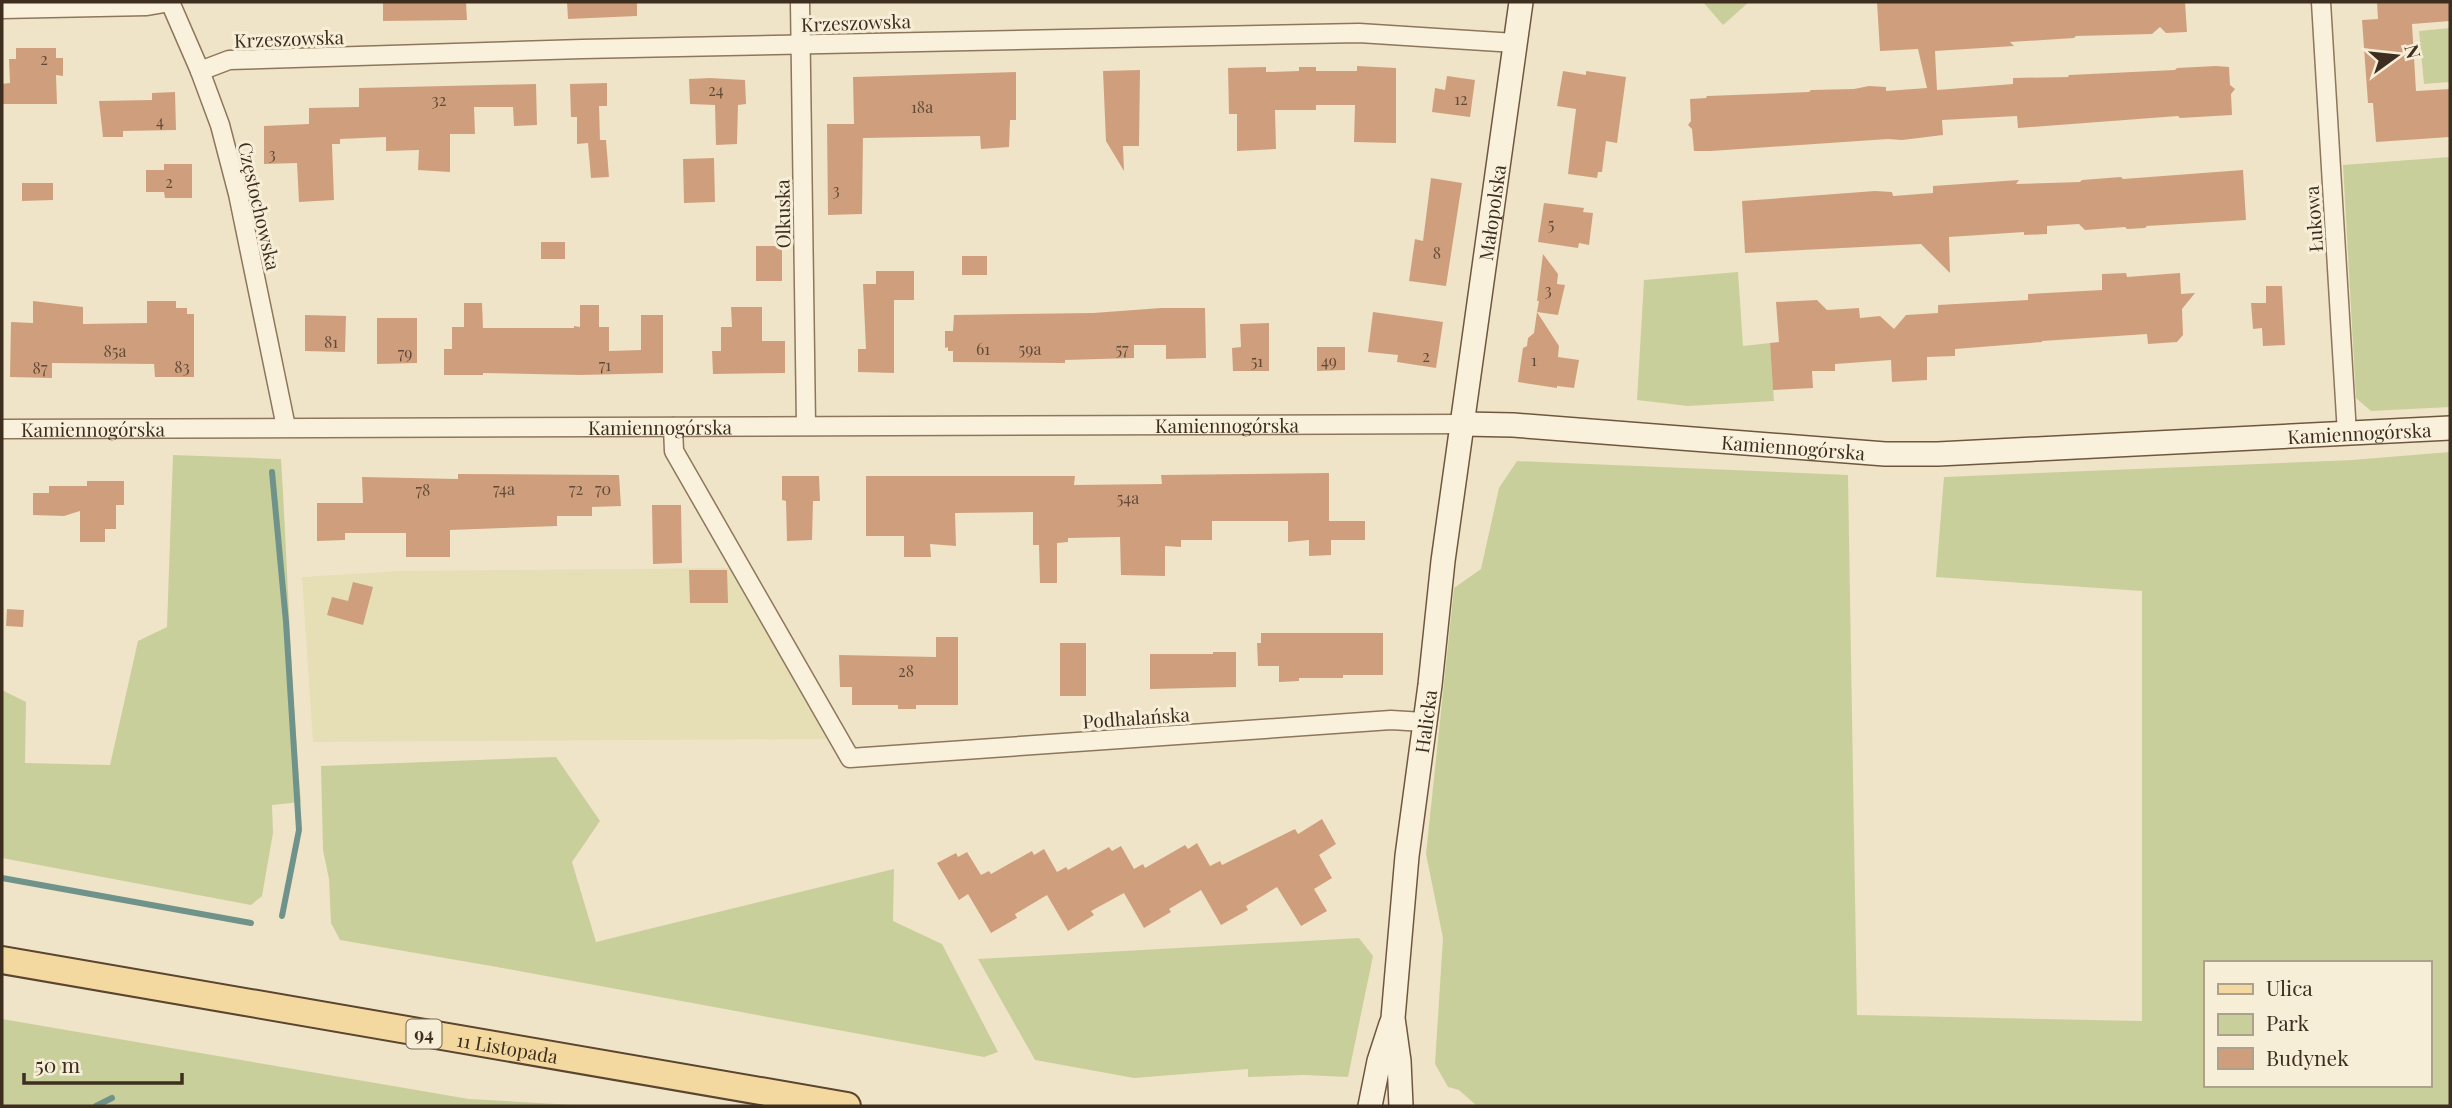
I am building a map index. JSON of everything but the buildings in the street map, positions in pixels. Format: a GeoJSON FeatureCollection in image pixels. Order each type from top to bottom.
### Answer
{"type":"FeatureCollection","features":[{"type":"Feature","properties":{"kind":"main road","name":"11 Listopada"},"geometry":{"type":"LineString","coordinates":[[2,961],[847,1106]]}},
{"type":"Feature","properties":{"kind":"street"},"geometry":{"type":"LineString","coordinates":[[2,9],[147,6],[170,2]]}},
{"type":"Feature","properties":{"kind":"street","name":"Częstochowska"},"geometry":{"type":"LineString","coordinates":[[170,2],[220,125],[238,194],[286,427]]}},
{"type":"Feature","properties":{"kind":"street","name":"Olkuska"},"geometry":{"type":"LineString","coordinates":[[800,2],[806,425]]}},
{"type":"Feature","properties":{"kind":"street","name":"Małopolska"},"geometry":{"type":"LineString","coordinates":[[1463,424],[1521,2]]}},
{"type":"Feature","properties":{"kind":"street","name":"Łukowa"},"geometry":{"type":"LineString","coordinates":[[2321,2],[2347,434]]}},
{"type":"Feature","properties":{"kind":"street","name":"Krzeszowska"},"geometry":{"type":"LineString","coordinates":[[200,71],[229,60],[800,44],[1359,33],[1515,43]]}},
{"type":"Feature","properties":{"kind":"street","name":"Kamiennogórska"},"geometry":{"type":"LineString","coordinates":[[2,429],[1463,424],[1513,425],[1885,454],[1938,454],[2450,428]]}},
{"type":"Feature","properties":{"kind":"street","name":"Halicka"},"geometry":{"type":"LineString","coordinates":[[1401,1106],[1393,1018],[1407,856],[1443,561],[1463,424]]}},
{"type":"Feature","properties":{"kind":"street","name":"Podhalańska"},"geometry":{"type":"LineString","coordinates":[[673,427],[674,451],[850,758],[1391,720],[1424,722]]}},
{"type":"Feature","properties":{"kind":"street","name":"Halicka"},"geometry":{"type":"LineString","coordinates":[[1370,1106],[1379,1060],[1393,1018]]}},
{"type":"Feature","properties":{"kind":"shaded area"},"geometry":{"type":"Polygon","coordinates":[[[731,568],[827,739],[313,742],[302,577],[401,571],[731,568]]]}},
{"type":"Feature","properties":{"kind":"green space"},"geometry":{"type":"Polygon","coordinates":[[[1703,2],[1749,2],[1723,25],[1703,2]]]}},
{"type":"Feature","properties":{"kind":"green space"},"geometry":{"type":"Polygon","coordinates":[[[2450,28],[2450,82],[2424,84],[2419,31],[2450,28]]]}},
{"type":"Feature","properties":{"kind":"green space"},"geometry":{"type":"Polygon","coordinates":[[[2450,157],[2450,407],[2371,411],[2356,398],[2343,165],[2450,157]]]}},
{"type":"Feature","properties":{"kind":"green space"},"geometry":{"type":"Polygon","coordinates":[[[1738,272],[1743,346],[1770,343],[1774,401],[1688,406],[1637,400],[1644,280],[1738,272]]]}},
{"type":"Feature","properties":{"kind":"green space"},"geometry":{"type":"Polygon","coordinates":[[[2450,452],[2450,1106],[1477,1106],[1459,1090],[1448,1087],[1435,1064],[1443,938],[1426,854],[1454,588],[1481,569],[1499,488],[1517,461],[1848,475],[1857,1015],[2142,1021],[2142,591],[1936,577],[1944,477],[2352,460],[2450,452]]]}},
{"type":"Feature","properties":{"kind":"green space"},"geometry":{"type":"Polygon","coordinates":[[[173,455],[281,459],[301,802],[272,805],[273,833],[262,896],[251,905],[2,858],[2,690],[26,702],[25,763],[110,765],[138,641],[167,627],[173,455]]]}},
{"type":"Feature","properties":{"kind":"green space"},"geometry":{"type":"Polygon","coordinates":[[[556,757],[600,821],[572,862],[596,942],[894,869],[893,921],[942,944],[998,1052],[984,1057],[340,940],[331,923],[329,879],[323,850],[321,766],[556,757]]]}},
{"type":"Feature","properties":{"kind":"green space"},"geometry":{"type":"Polygon","coordinates":[[[1359,938],[1373,956],[1348,1077],[1248,1077],[1248,1069],[1134,1078],[1035,1060],[978,959],[1359,938]]]}},
{"type":"Feature","properties":{"kind":"green space"},"geometry":{"type":"Polygon","coordinates":[[[2,1019],[469,1099],[592,1106],[2,1106],[2,1019]]]}},
{"type":"Feature","properties":{"kind":"waterway"},"geometry":{"type":"LineString","coordinates":[[272,472],[286,622],[299,830],[282,916]]}},
{"type":"Feature","properties":{"kind":"waterway"},"geometry":{"type":"LineString","coordinates":[[2,878],[251,923]]}},
{"type":"Feature","properties":{"kind":"waterway"},"geometry":{"type":"LineString","coordinates":[[96,1106],[112,1098]]}}]}
